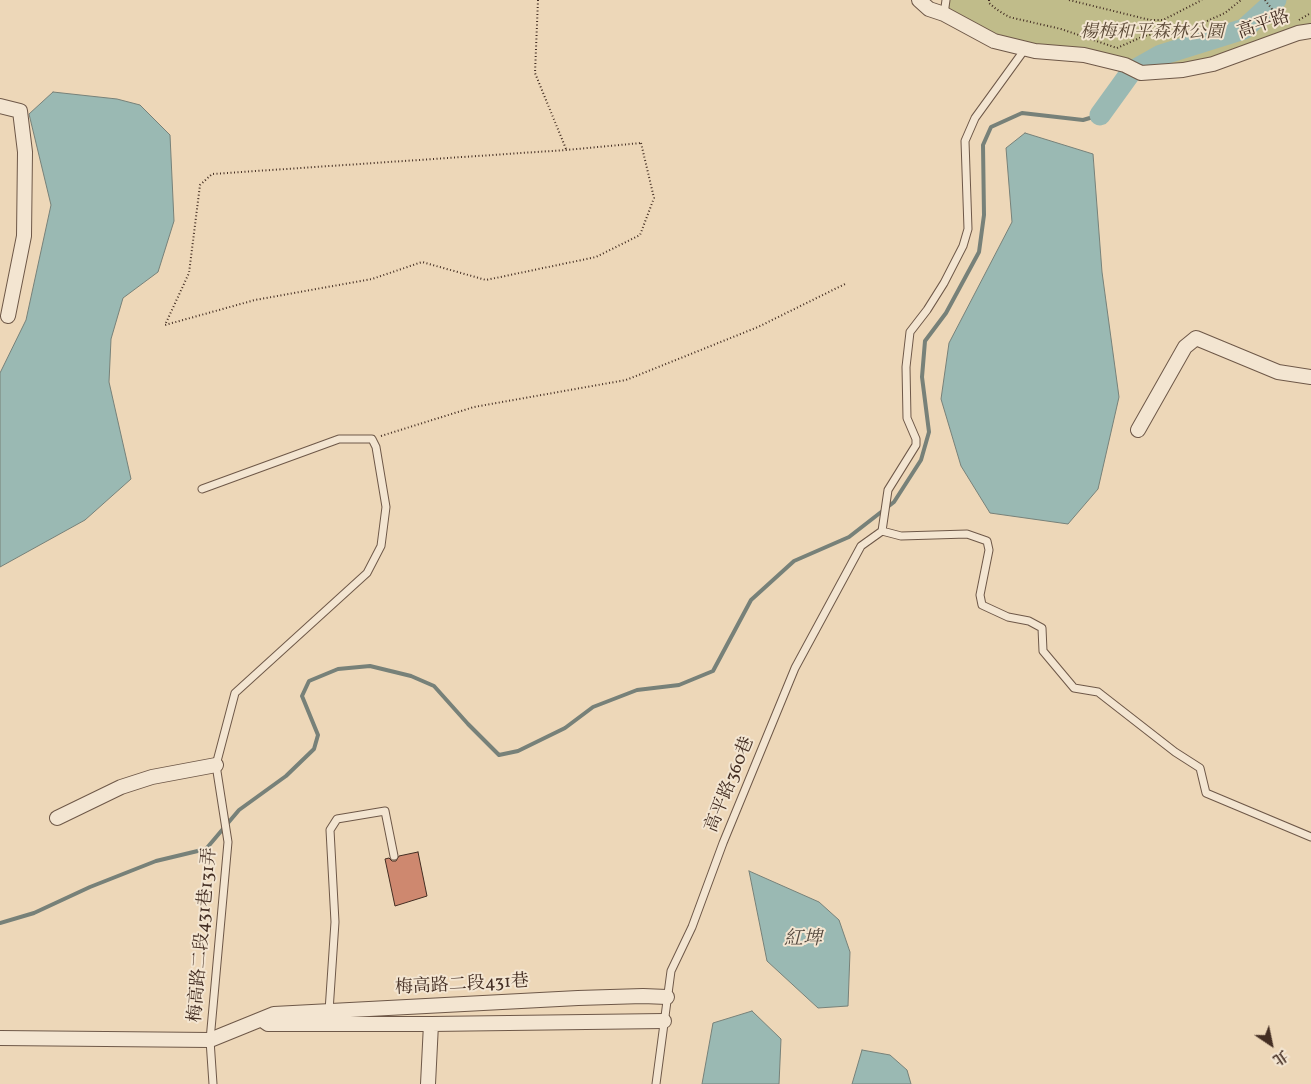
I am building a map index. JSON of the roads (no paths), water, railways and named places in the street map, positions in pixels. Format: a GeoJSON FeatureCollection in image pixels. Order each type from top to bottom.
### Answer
{"type":"FeatureCollection","features":[{"type":"Feature","properties":{"kind":"street"},"geometry":{"type":"LineString","coordinates":[[919,0],[929,9],[944,14],[994,42],[1024,49]]}},
{"type":"Feature","properties":{"kind":"street","name":"高平路"},"geometry":{"type":"LineString","coordinates":[[1024,49],[1084,55],[1125,66],[1141,74],[1183,70],[1213,64],[1298,33],[1311,31]]}},
{"type":"Feature","properties":{"kind":"street"},"geometry":{"type":"LineString","coordinates":[[0,106],[20,111],[25,152],[24,236],[8,316]]}},
{"type":"Feature","properties":{"kind":"street"},"geometry":{"type":"LineString","coordinates":[[1138,430],[1184,347],[1196,338],[1278,372],[1311,377]]}},
{"type":"Feature","properties":{"kind":"street"},"geometry":{"type":"LineString","coordinates":[[57,818],[121,787],[152,777],[216,765]]}},
{"type":"Feature","properties":{"kind":"street","name":"梅高路二段431巷"},"geometry":{"type":"LineString","coordinates":[[0,1038],[210,1040],[274,1014],[369,1011],[578,998],[667,997]]}},
{"type":"Feature","properties":{"kind":"street","name":"梅高路二段431巷"},"geometry":{"type":"LineString","coordinates":[[261,1019],[268,1024],[664,1021]]}},
{"type":"Feature","properties":{"kind":"street"},"geometry":{"type":"LineString","coordinates":[[428,1084],[431,1024]]}},
{"type":"Feature","properties":{"kind":"lane"},"geometry":{"type":"LineString","coordinates":[[944,14],[946,0]]}},
{"type":"Feature","properties":{"kind":"lane"},"geometry":{"type":"LineString","coordinates":[[1024,49],[975,118],[965,141],[968,229],[963,246],[944,283],[910,332],[906,367],[907,418],[916,438],[916,445],[888,490],[882,531],[901,536],[967,534],[987,541],[990,550],[980,595],[982,605],[1008,617],[1029,621],[1042,628],[1043,651],[1074,688],[1098,692],[1175,752],[1200,768],[1206,793],[1311,837]]}},
{"type":"Feature","properties":{"kind":"lane"},"geometry":{"type":"LineString","coordinates":[[202,489],[339,439],[372,439],[376,447],[386,507],[381,546],[367,573],[235,693],[216,765]]}},
{"type":"Feature","properties":{"kind":"lane","name":"高平路360巷"},"geometry":{"type":"LineString","coordinates":[[656,1084],[671,971],[692,927],[723,843],[795,668],[861,546],[882,531]]}},
{"type":"Feature","properties":{"kind":"lane","name":"梅高路二段431巷131弄"},"geometry":{"type":"LineString","coordinates":[[212,1084],[210,1040],[228,842],[216,765]]}},
{"type":"Feature","properties":{"kind":"lane"},"geometry":{"type":"LineString","coordinates":[[329,1011],[335,922],[330,830],[337,819],[385,811],[394,856]]}},
{"type":"Feature","properties":{"kind":"water"},"geometry":{"type":"Polygon","coordinates":[[[53,92],[117,99],[140,105],[170,135],[174,221],[158,272],[123,298],[111,339],[109,382],[131,479],[85,520],[0,567],[0,373],[26,320],[51,205],[29,114],[53,92]]]}},
{"type":"Feature","properties":{"kind":"water"},"geometry":{"type":"Polygon","coordinates":[[[1025,133],[1093,154],[1102,272],[1119,397],[1098,489],[1068,524],[990,513],[961,466],[941,399],[949,343],[1012,222],[1006,148],[1025,133]]]}},
{"type":"Feature","properties":{"kind":"water","name":"紅埤"},"geometry":{"type":"Polygon","coordinates":[[[749,871],[819,902],[839,920],[850,952],[848,1006],[818,1008],[767,961],[749,871]]]}},
{"type":"Feature","properties":{"kind":"water"},"geometry":{"type":"Polygon","coordinates":[[[752,1011],[781,1039],[779,1084],[702,1084],[713,1023],[752,1011]]]}},
{"type":"Feature","properties":{"kind":"water"},"geometry":{"type":"Polygon","coordinates":[[[862,1050],[890,1055],[907,1070],[911,1084],[852,1084],[862,1050]]]}},
{"type":"Feature","properties":{"kind":"waterway"},"geometry":{"type":"LineString","coordinates":[[1100,115],[1131,72],[1161,55],[1244,29],[1276,0]]}},
{"type":"Feature","properties":{"kind":"waterway"},"geometry":{"type":"LineString","coordinates":[[0,923],[34,913],[90,887],[156,861],[206,849],[239,810],[286,776],[314,749],[318,735],[302,696],[309,681],[338,669],[370,666],[411,676],[434,686],[499,755],[518,751],[565,728],[593,707],[637,690],[679,685],[713,671],[751,600],[794,561],[849,537],[894,502],[921,460],[929,432],[922,377],[925,341],[946,313],[979,252],[984,215],[983,145],[991,127],[1022,113],[1083,120],[1100,115]]}},
{"type":"Feature","properties":{"kind":"park label","name":"楊梅和平森林公園"},"geometry":{"type":"Point","coordinates":[1152,34]}}]}
